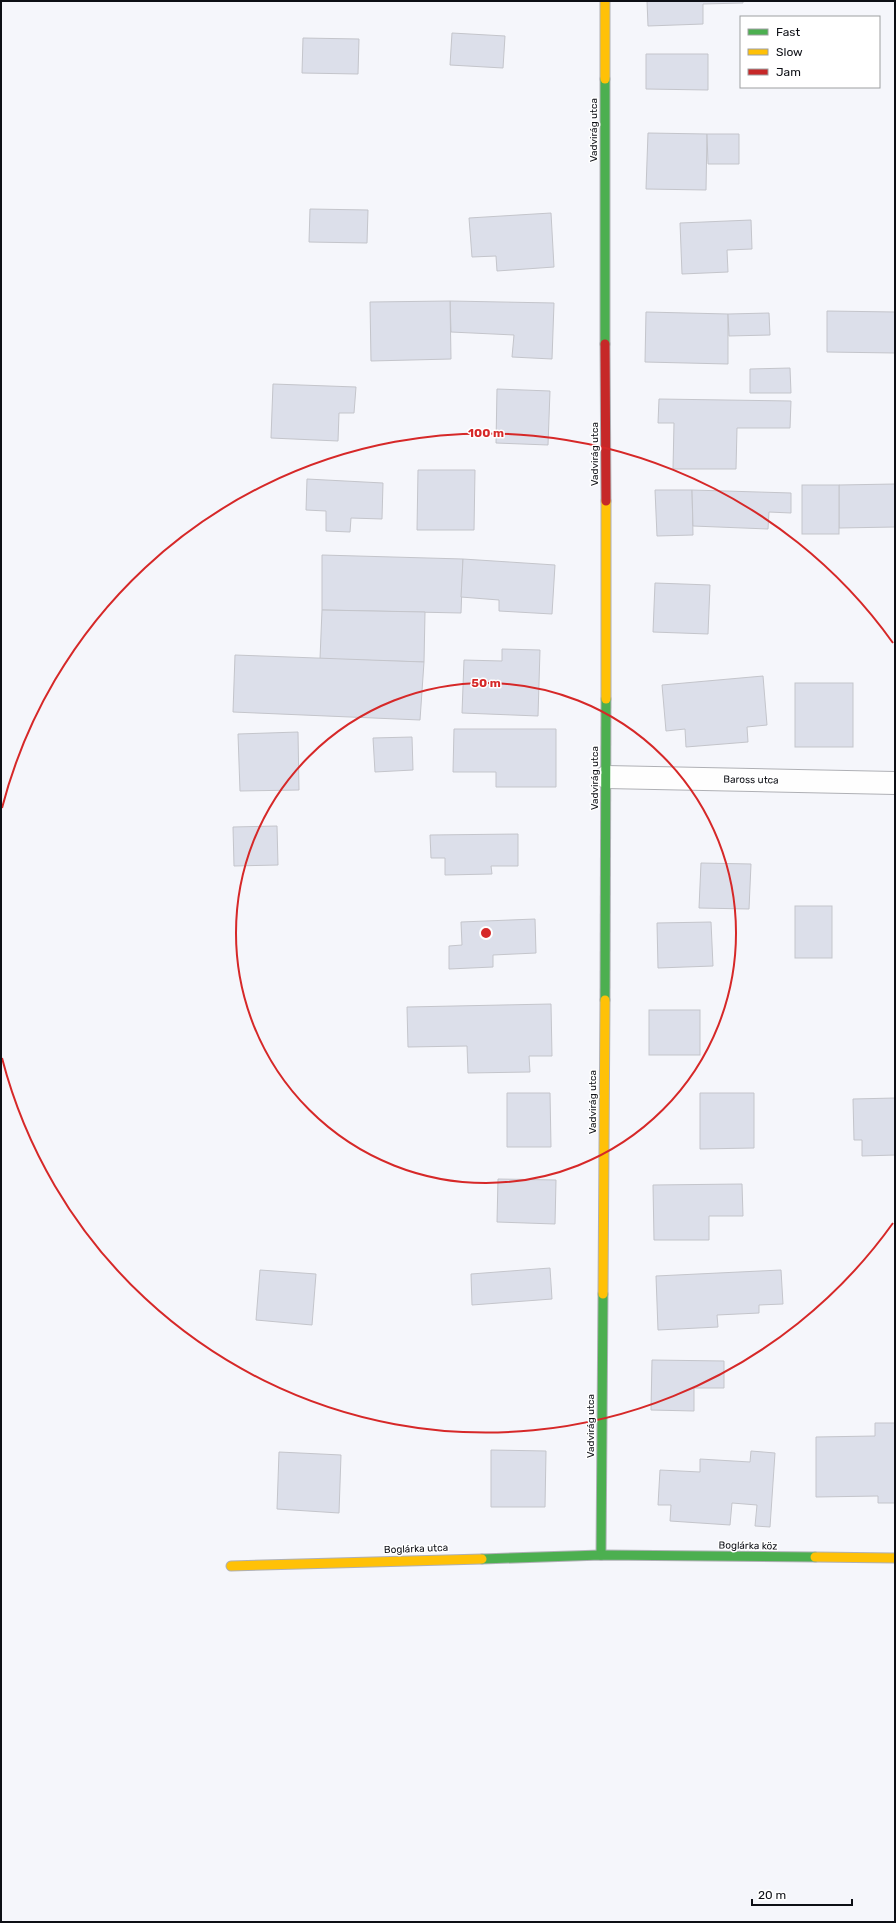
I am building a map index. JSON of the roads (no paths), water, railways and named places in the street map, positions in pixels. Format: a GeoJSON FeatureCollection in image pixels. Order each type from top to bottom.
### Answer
{"type":"FeatureCollection","features":[{"type":"Feature","properties":{"kind":"street","name":"Vadvirág utca"},"geometry":{"type":"LineString","coordinates":[[601,1555],[606,777],[605,1]]}},
{"type":"Feature","properties":{"kind":"street","name":"Baross utca"},"geometry":{"type":"LineString","coordinates":[[606,777],[895,783]]}},
{"type":"Feature","properties":{"kind":"street","name":"Boglárka köz"},"geometry":{"type":"LineString","coordinates":[[601,1555],[895,1558]]}},
{"type":"Feature","properties":{"kind":"street","name":"Boglárka utca"},"geometry":{"type":"LineString","coordinates":[[231,1566],[601,1555]]}}]}
